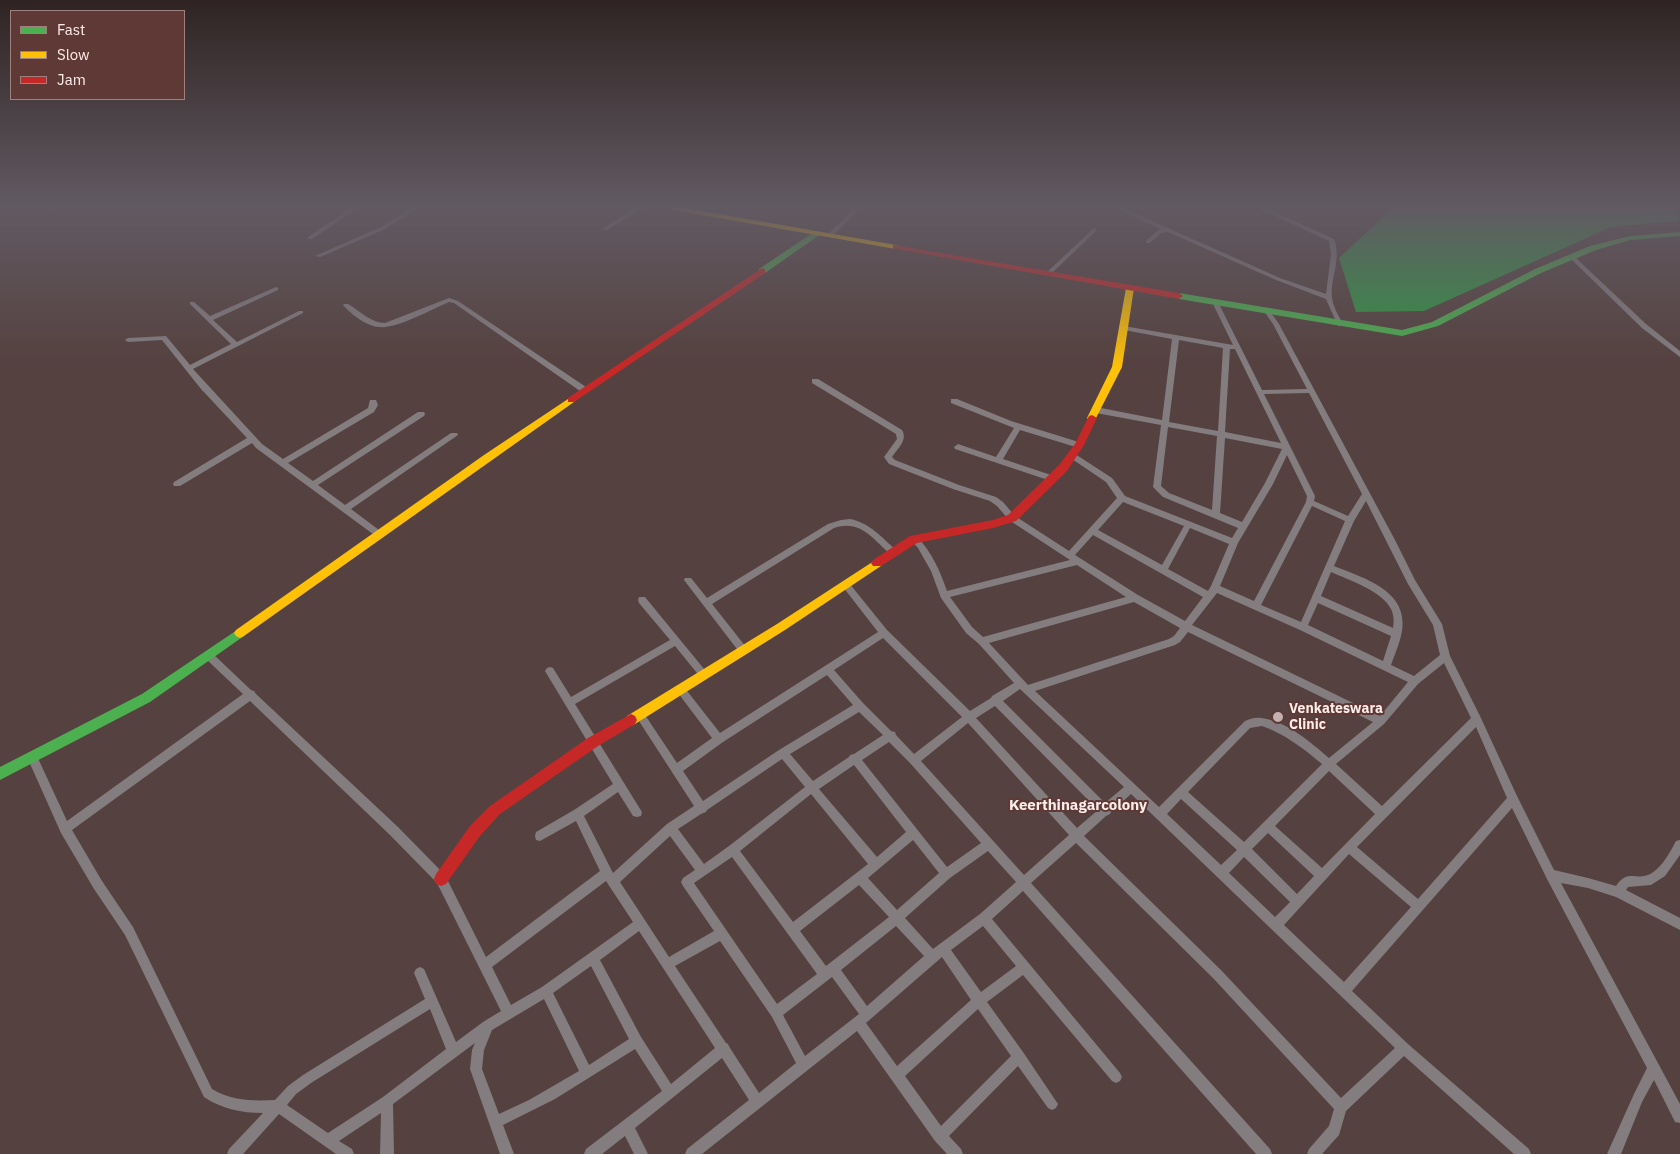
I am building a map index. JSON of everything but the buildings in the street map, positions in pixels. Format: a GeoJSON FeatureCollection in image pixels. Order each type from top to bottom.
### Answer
{"type":"FeatureCollection","features":[{"type":"Feature","properties":{"kind":"street"},"geometry":{"type":"LineString","coordinates":[[0,774],[146,698],[380,536],[496,450],[583,389],[775,262]]}},
{"type":"Feature","properties":{"kind":"street"},"geometry":{"type":"LineString","coordinates":[[982,262],[1402,333],[1414,333],[1448,318],[1483,297],[1564,262]]}},
{"type":"Feature","properties":{"kind":"street"},"geometry":{"type":"LineString","coordinates":[[1048,273],[1060,262]]}},
{"type":"Feature","properties":{"kind":"street"},"geometry":{"type":"LineString","coordinates":[[1240,262],[1278,279],[1329,298]]}},
{"type":"Feature","properties":{"kind":"street"},"geometry":{"type":"LineString","coordinates":[[1333,262],[1329,298],[1340,324]]}},
{"type":"Feature","properties":{"kind":"street"},"geometry":{"type":"LineString","coordinates":[[1577,262],[1644,326],[1680,355]]}},
{"type":"Feature","properties":{"kind":"street"},"geometry":{"type":"LineString","coordinates":[[441,879],[475,831],[495,810],[593,742],[681,690],[893,552],[914,539],[993,524],[1012,518],[1063,468],[1079,445],[1116,367],[1130,288]]}},
{"type":"Feature","properties":{"kind":"street"},"geometry":{"type":"LineString","coordinates":[[209,319],[276,289]]}},
{"type":"Feature","properties":{"kind":"street"},"geometry":{"type":"LineString","coordinates":[[346,305],[369,321],[379,325],[391,324],[449,300],[456,302],[583,389]]}},
{"type":"Feature","properties":{"kind":"street"},"geometry":{"type":"LineString","coordinates":[[1215,302],[1308,488],[1310,502],[1256,606]]}},
{"type":"Feature","properties":{"kind":"street"},"geometry":{"type":"LineString","coordinates":[[192,303],[236,345]]}},
{"type":"Feature","properties":{"kind":"street"},"geometry":{"type":"LineString","coordinates":[[1266,310],[1276,324],[1391,540],[1410,582],[1437,624],[1446,656],[1513,799],[1551,875],[1680,1117]]}},
{"type":"Feature","properties":{"kind":"street"},"geometry":{"type":"LineString","coordinates":[[190,368],[301,312]]}},
{"type":"Feature","properties":{"kind":"street"},"geometry":{"type":"LineString","coordinates":[[1124,328],[1238,347]]}},
{"type":"Feature","properties":{"kind":"street"},"geometry":{"type":"LineString","coordinates":[[1176,337],[1164,423],[1158,487],[1166,495],[1243,526]]}},
{"type":"Feature","properties":{"kind":"street"},"geometry":{"type":"LineString","coordinates":[[128,340],[164,338],[204,387],[259,446],[380,536]]}},
{"type":"Feature","properties":{"kind":"street"},"geometry":{"type":"LineString","coordinates":[[1216,515],[1227,346]]}},
{"type":"Feature","properties":{"kind":"street"},"geometry":{"type":"LineString","coordinates":[[815,381],[899,432],[901,439],[888,454],[889,460],[956,487],[993,499],[1012,518],[1079,560],[1134,598],[1185,626],[1381,721]]}},
{"type":"Feature","properties":{"kind":"street"},"geometry":{"type":"LineString","coordinates":[[1260,392],[1310,391]]}},
{"type":"Feature","properties":{"kind":"street"},"geometry":{"type":"LineString","coordinates":[[954,401],[1018,426],[1079,445]]}},
{"type":"Feature","properties":{"kind":"street"},"geometry":{"type":"LineString","coordinates":[[283,463],[371,410],[374,405],[372,402]]}},
{"type":"Feature","properties":{"kind":"street"},"geometry":{"type":"LineString","coordinates":[[1096,410],[1286,446]]}},
{"type":"Feature","properties":{"kind":"street"},"geometry":{"type":"LineString","coordinates":[[313,485],[421,414]]}},
{"type":"Feature","properties":{"kind":"street"},"geometry":{"type":"LineString","coordinates":[[998,460],[1018,426]]}},
{"type":"Feature","properties":{"kind":"street"},"geometry":{"type":"LineString","coordinates":[[345,509],[454,435]]}},
{"type":"Feature","properties":{"kind":"street"},"geometry":{"type":"LineString","coordinates":[[177,484],[252,439]]}},
{"type":"Feature","properties":{"kind":"street"},"geometry":{"type":"LineString","coordinates":[[914,760],[969,717],[996,699],[1024,686],[1177,639],[1212,592],[1234,542],[1269,484],[1286,446]]}},
{"type":"Feature","properties":{"kind":"street"},"geometry":{"type":"LineString","coordinates":[[958,447],[1051,478]]}},
{"type":"Feature","properties":{"kind":"street"},"geometry":{"type":"LineString","coordinates":[[1072,455],[1109,480],[1122,498],[1234,542]]}},
{"type":"Feature","properties":{"kind":"street"},"geometry":{"type":"LineString","coordinates":[[1303,627],[1350,520],[1366,496]]}},
{"type":"Feature","properties":{"kind":"street"},"geometry":{"type":"LineString","coordinates":[[1070,555],[1122,498]]}},
{"type":"Feature","properties":{"kind":"street"},"geometry":{"type":"LineString","coordinates":[[1310,502],[1350,520]]}},
{"type":"Feature","properties":{"kind":"street"},"geometry":{"type":"LineString","coordinates":[[708,603],[831,526],[846,520],[860,524],[893,552]]}},
{"type":"Feature","properties":{"kind":"street"},"geometry":{"type":"LineString","coordinates":[[1163,571],[1188,524]]}},
{"type":"Feature","properties":{"kind":"street"},"geometry":{"type":"LineString","coordinates":[[1093,531],[1163,571],[1212,592],[1256,606],[1415,681]]}},
{"type":"Feature","properties":{"kind":"street"},"geometry":{"type":"LineString","coordinates":[[914,539],[921,546],[935,570],[944,595],[960,620],[1024,686],[1404,1048],[1524,1154]]}},
{"type":"Feature","properties":{"kind":"street"},"geometry":{"type":"LineString","coordinates":[[944,595],[1079,560]]}},
{"type":"Feature","properties":{"kind":"street"},"geometry":{"type":"LineString","coordinates":[[1330,568],[1374,588],[1386,597],[1398,615],[1396,634],[1386,667]]}},
{"type":"Feature","properties":{"kind":"street"},"geometry":{"type":"LineString","coordinates":[[688,580],[708,603],[743,650]]}},
{"type":"Feature","properties":{"kind":"street"},"geometry":{"type":"LineString","coordinates":[[846,584],[884,633],[969,717],[1077,836],[1217,974],[1341,1107]]}},
{"type":"Feature","properties":{"kind":"street"},"geometry":{"type":"LineString","coordinates":[[982,641],[1134,598]]}},
{"type":"Feature","properties":{"kind":"street"},"geometry":{"type":"LineString","coordinates":[[1316,598],[1396,634]]}},
{"type":"Feature","properties":{"kind":"street"},"geometry":{"type":"LineString","coordinates":[[642,600],[704,675]]}},
{"type":"Feature","properties":{"kind":"street"},"geometry":{"type":"LineString","coordinates":[[676,770],[719,739],[884,633]]}},
{"type":"Feature","properties":{"kind":"street"},"geometry":{"type":"LineString","coordinates":[[570,702],[676,641]]}},
{"type":"Feature","properties":{"kind":"street"},"geometry":{"type":"LineString","coordinates":[[209,656],[394,831],[441,879],[508,1012]]}},
{"type":"Feature","properties":{"kind":"street"},"geometry":{"type":"LineString","coordinates":[[1221,873],[1269,827],[1329,764],[1381,721],[1415,681],[1446,656]]}},
{"type":"Feature","properties":{"kind":"street"},"geometry":{"type":"LineString","coordinates":[[828,669],[860,706],[914,760],[1265,1154]]}},
{"type":"Feature","properties":{"kind":"street"},"geometry":{"type":"LineString","coordinates":[[550,671],[637,812]]}},
{"type":"Feature","properties":{"kind":"street"},"geometry":{"type":"LineString","coordinates":[[681,690],[719,739]]}},
{"type":"Feature","properties":{"kind":"street"},"geometry":{"type":"LineString","coordinates":[[65,828],[251,694]]}},
{"type":"Feature","properties":{"kind":"street"},"geometry":{"type":"LineString","coordinates":[[996,699],[1106,811]]}},
{"type":"Feature","properties":{"kind":"street"},"geometry":{"type":"LineString","coordinates":[[485,965],[611,877],[671,828],[783,752],[860,706]]}},
{"type":"Feature","properties":{"kind":"street"},"geometry":{"type":"LineString","coordinates":[[640,715],[702,808]]}},
{"type":"Feature","properties":{"kind":"street"},"geometry":{"type":"LineString","coordinates":[[1276,925],[1382,813],[1477,719]]}},
{"type":"Feature","properties":{"kind":"street"},"geometry":{"type":"LineString","coordinates":[[1160,814],[1247,725],[1255,722],[1263,722],[1279,728],[1329,764],[1382,813]]}},
{"type":"Feature","properties":{"kind":"street"},"geometry":{"type":"LineString","coordinates":[[804,1066],[776,1014],[687,882],[733,850],[811,788],[891,735]]}},
{"type":"Feature","properties":{"kind":"street"},"geometry":{"type":"LineString","coordinates":[[783,752],[876,865]]}},
{"type":"Feature","properties":{"kind":"street"},"geometry":{"type":"LineString","coordinates":[[32,757],[65,828],[98,885],[129,931],[208,1093],[220,1102],[252,1107],[278,1106],[329,1140],[341,1152]]}},
{"type":"Feature","properties":{"kind":"street"},"geometry":{"type":"LineString","coordinates":[[854,758],[946,874]]}},
{"type":"Feature","properties":{"kind":"street"},"geometry":{"type":"LineString","coordinates":[[540,836],[578,814],[619,785]]}},
{"type":"Feature","properties":{"kind":"street"},"geometry":{"type":"LineString","coordinates":[[692,1154],[804,1066],[932,957],[984,918],[1132,787]]}},
{"type":"Feature","properties":{"kind":"street"},"geometry":{"type":"LineString","coordinates":[[1181,792],[1245,850],[1297,902]]}},
{"type":"Feature","properties":{"kind":"street"},"geometry":{"type":"LineString","coordinates":[[1345,990],[1513,799]]}},
{"type":"Feature","properties":{"kind":"street"},"geometry":{"type":"LineString","coordinates":[[578,814],[611,877],[758,1102]]}},
{"type":"Feature","properties":{"kind":"street"},"geometry":{"type":"LineString","coordinates":[[1269,827],[1322,876]]}},
{"type":"Feature","properties":{"kind":"street"},"geometry":{"type":"LineString","coordinates":[[671,828],[703,871]]}},
{"type":"Feature","properties":{"kind":"street"},"geometry":{"type":"LineString","coordinates":[[793,929],[860,878],[913,833]]}},
{"type":"Feature","properties":{"kind":"street"},"geometry":{"type":"LineString","coordinates":[[776,1014],[897,918],[946,874],[989,844]]}},
{"type":"Feature","properties":{"kind":"street"},"geometry":{"type":"LineString","coordinates":[[1349,847],[1418,907]]}},
{"type":"Feature","properties":{"kind":"street"},"geometry":{"type":"LineString","coordinates":[[733,850],[793,929],[829,972],[862,1018],[897,1075],[940,1136],[956,1154]]}},
{"type":"Feature","properties":{"kind":"street"},"geometry":{"type":"LineString","coordinates":[[1618,892],[1625,882],[1646,882],[1655,877],[1678,853]]}},
{"type":"Feature","properties":{"kind":"street"},"geometry":{"type":"LineString","coordinates":[[1551,875],[1618,892],[1680,924]]}},
{"type":"Feature","properties":{"kind":"street"},"geometry":{"type":"LineString","coordinates":[[860,878],[932,957]]}},
{"type":"Feature","properties":{"kind":"street"},"geometry":{"type":"LineString","coordinates":[[984,918],[1116,1077]]}},
{"type":"Feature","properties":{"kind":"street"},"geometry":{"type":"LineString","coordinates":[[329,1140],[386,1101],[487,1026],[546,991],[640,923]]}},
{"type":"Feature","properties":{"kind":"street"},"geometry":{"type":"LineString","coordinates":[[668,964],[722,933]]}},
{"type":"Feature","properties":{"kind":"street"},"geometry":{"type":"LineString","coordinates":[[943,949],[1052,1104]]}},
{"type":"Feature","properties":{"kind":"street"},"geometry":{"type":"LineString","coordinates":[[592,957],[637,1041],[670,1093]]}},
{"type":"Feature","properties":{"kind":"street"},"geometry":{"type":"LineString","coordinates":[[897,1075],[980,1000],[1024,967]]}},
{"type":"Feature","properties":{"kind":"street"},"geometry":{"type":"LineString","coordinates":[[420,973],[453,1050]]}},
{"type":"Feature","properties":{"kind":"street"},"geometry":{"type":"LineString","coordinates":[[546,991],[587,1073]]}},
{"type":"Feature","properties":{"kind":"street"},"geometry":{"type":"LineString","coordinates":[[234,1154],[292,1090],[306,1079],[432,1001]]}},
{"type":"Feature","properties":{"kind":"street"},"geometry":{"type":"LineString","coordinates":[[487,1026],[478,1050],[476,1069],[507,1154]]}},
{"type":"Feature","properties":{"kind":"street"},"geometry":{"type":"LineString","coordinates":[[495,1122],[554,1095],[637,1041]]}},
{"type":"Feature","properties":{"kind":"street"},"geometry":{"type":"LineString","coordinates":[[591,1154],[670,1093],[724,1048]]}},
{"type":"Feature","properties":{"kind":"street"},"geometry":{"type":"LineString","coordinates":[[1314,1154],[1334,1130],[1341,1107],[1404,1048]]}},
{"type":"Feature","properties":{"kind":"street"},"geometry":{"type":"LineString","coordinates":[[940,1136],[1019,1056]]}},
{"type":"Feature","properties":{"kind":"street"},"geometry":{"type":"LineString","coordinates":[[1614,1154],[1638,1098],[1654,1067]]}},
{"type":"Feature","properties":{"kind":"street"},"geometry":{"type":"LineString","coordinates":[[386,1101],[387,1154]]}},
{"type":"Feature","properties":{"kind":"street"},"geometry":{"type":"LineString","coordinates":[[627,1127],[641,1154]]}},
{"type":"Feature","properties":{"kind":"shaded area"},"geometry":{"type":"Polygon","coordinates":[[[1340,262],[1533,262],[1424,311],[1356,312],[1340,262]]]}},
{"type":"Feature","properties":{"kind":"traffic: fast"},"geometry":{"type":"LineString","coordinates":[[762,271],[776,262]]}},
{"type":"Feature","properties":{"kind":"traffic: fast"},"geometry":{"type":"LineString","coordinates":[[1179,296],[1402,333],[1435,324],[1485,297],[1559,262]]}},
{"type":"Feature","properties":{"kind":"traffic: fast"},"geometry":{"type":"LineString","coordinates":[[0,774],[146,698],[240,633]]}},
{"type":"Feature","properties":{"kind":"traffic: slow"},"geometry":{"type":"LineString","coordinates":[[1092,418],[1117,367],[1130,288]]}},
{"type":"Feature","properties":{"kind":"traffic: slow"},"geometry":{"type":"LineString","coordinates":[[240,633],[446,486],[571,400]]}},
{"type":"Feature","properties":{"kind":"traffic: slow"},"geometry":{"type":"LineString","coordinates":[[631,720],[781,627],[877,563]]}},
{"type":"Feature","properties":{"kind":"traffic: jam"},"geometry":{"type":"LineString","coordinates":[[982,262],[1179,296]]}},
{"type":"Feature","properties":{"kind":"traffic: jam"},"geometry":{"type":"LineString","coordinates":[[571,400],[762,271]]}},
{"type":"Feature","properties":{"kind":"traffic: jam"},"geometry":{"type":"LineString","coordinates":[[877,563],[914,539],[993,524],[1012,518],[1063,468],[1079,445],[1092,418]]}},
{"type":"Feature","properties":{"kind":"traffic: jam"},"geometry":{"type":"LineString","coordinates":[[441,879],[475,831],[495,810],[593,742],[631,720]]}},
{"type":"Feature","properties":{"kind":"place","name":"Venkateswara Clinic"},"geometry":{"type":"Point","coordinates":[1278,717]}},
{"type":"Feature","properties":{"kind":"district","name":"Keerthinagarcolony"},"geometry":{"type":"Point","coordinates":[1078,806]}}]}
